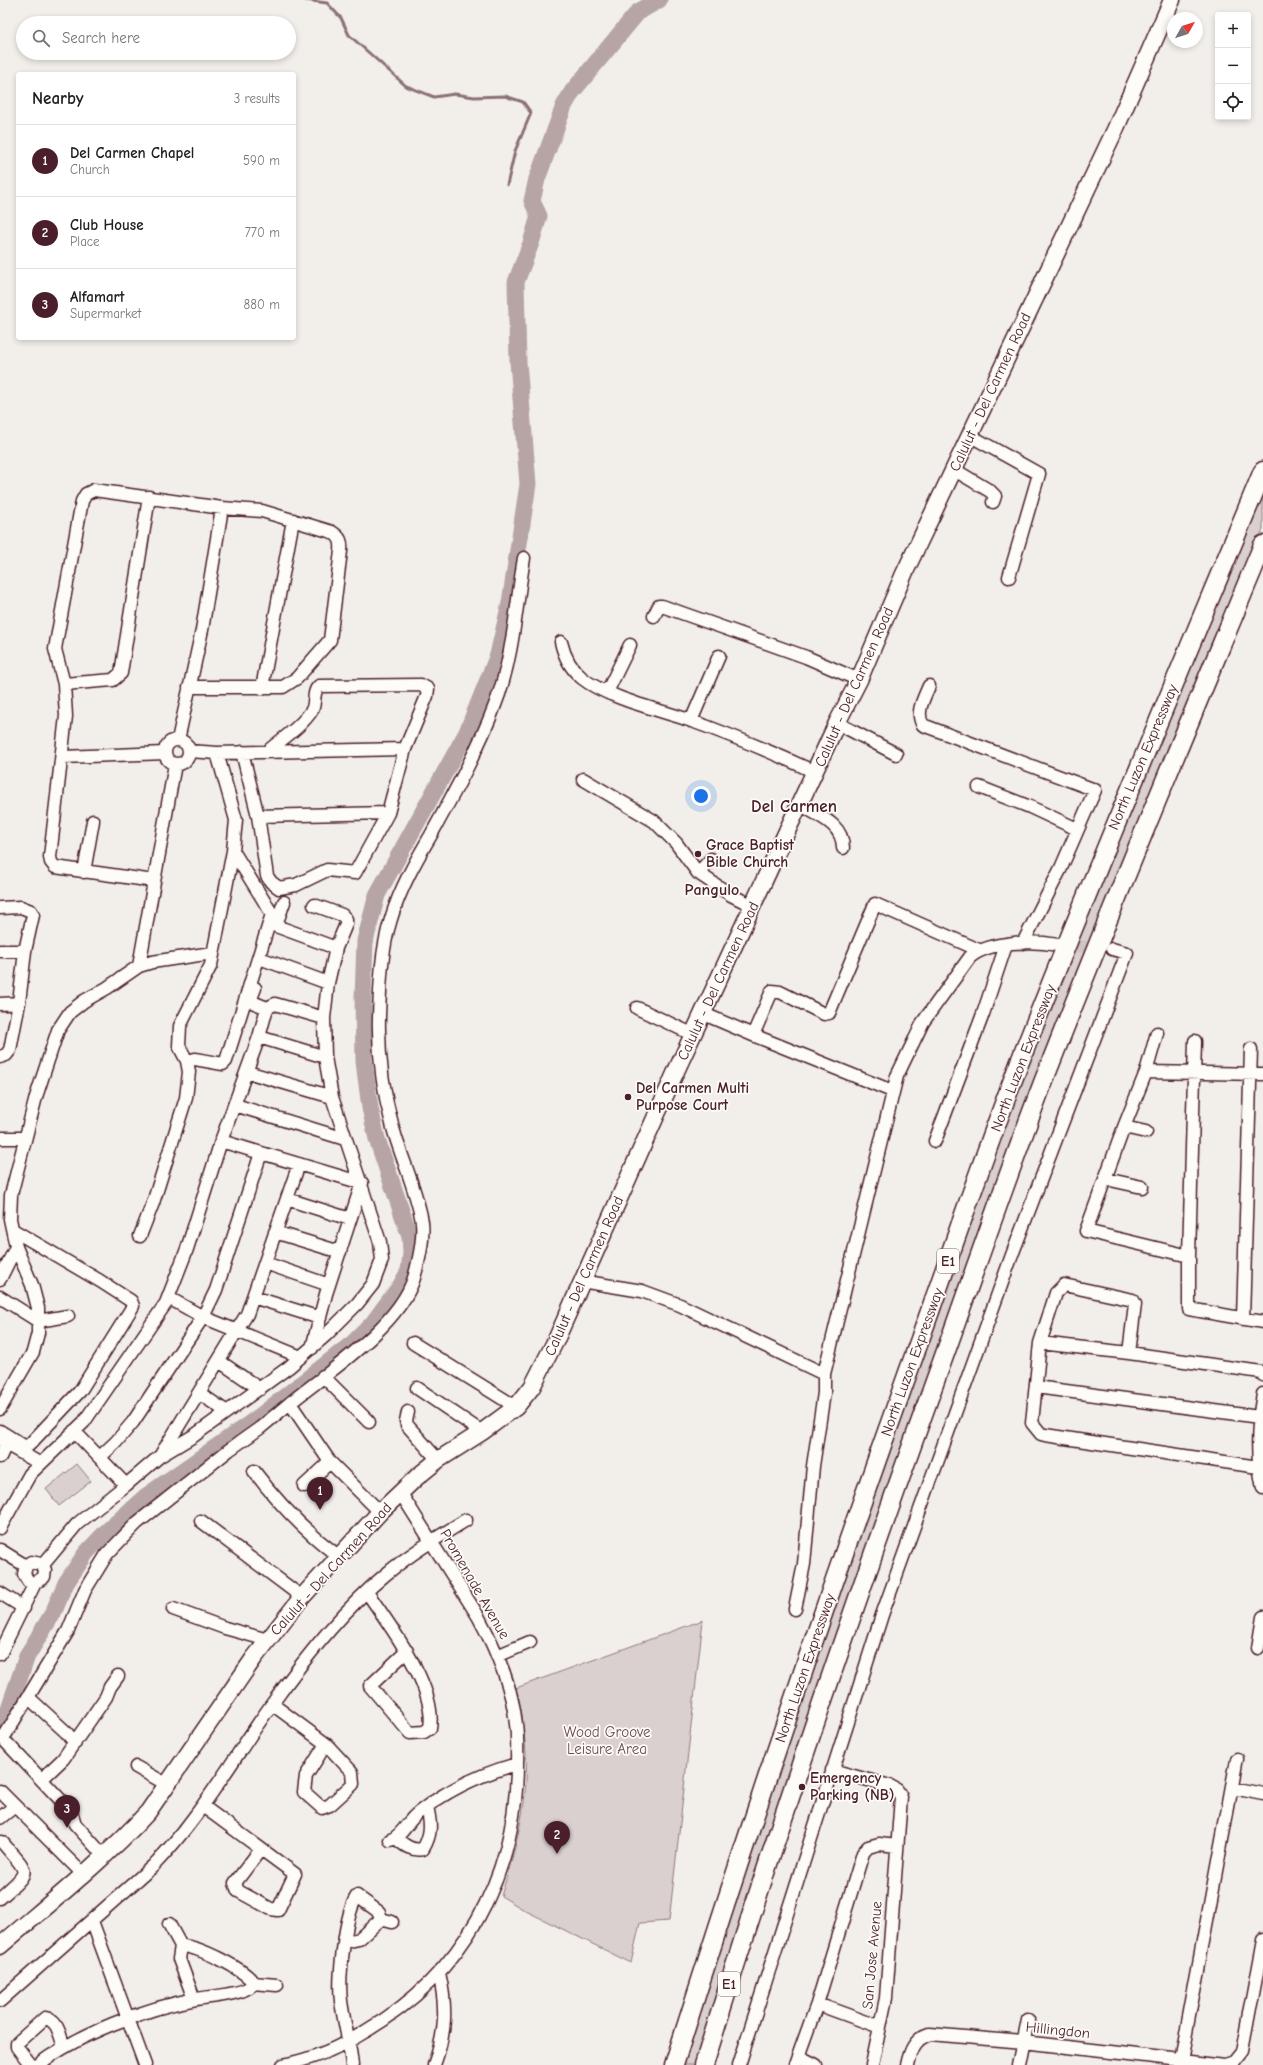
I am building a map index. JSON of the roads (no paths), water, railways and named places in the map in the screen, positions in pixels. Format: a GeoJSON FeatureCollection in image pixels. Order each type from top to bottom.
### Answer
{"type":"FeatureCollection","features":[{"type":"Feature","properties":{"kind":"highway","name":"North Luzon Expressway"},"geometry":{"type":"LineString","coordinates":[[674,2065],[715,1934],[797,1689],[883,1443],[1017,1070],[1097,868],[1263,471]]}},
{"type":"Feature","properties":{"kind":"highway","name":"North Luzon Expressway"},"geometry":{"type":"LineString","coordinates":[[704,2065],[756,1897],[819,1711],[908,1454],[1043,1083],[1124,878],[1263,545]]}},
{"type":"Feature","properties":{"kind":"main road","name":"Calulut - Del Carmen Road"},"geometry":{"type":"LineString","coordinates":[[0,1946],[83,1874],[148,1812],[168,1785],[235,1685],[268,1640],[302,1597],[338,1556],[400,1492],[438,1460],[482,1432],[516,1407],[532,1387],[837,723],[859,680],[904,574],[1115,130],[1172,0]]}},
{"type":"Feature","properties":{"kind":"street"},"geometry":{"type":"LineString","coordinates":[[969,435],[1039,474],[1009,578]]}},
{"type":"Feature","properties":{"kind":"street"},"geometry":{"type":"LineString","coordinates":[[953,469],[990,491],[995,496],[993,502]]}},
{"type":"Feature","properties":{"kind":"street"},"geometry":{"type":"LineString","coordinates":[[154,881],[55,867],[51,862],[50,857],[63,757],[66,716],[64,684],[55,649],[82,501],[86,494],[94,490],[222,508],[262,511],[332,532],[339,536],[342,543],[330,640],[297,678],[283,687],[189,687]]}},
{"type":"Feature","properties":{"kind":"street"},"geometry":{"type":"LineString","coordinates":[[64,684],[113,680],[121,673],[149,497]]}},
{"type":"Feature","properties":{"kind":"street"},"geometry":{"type":"LineString","coordinates":[[178,740],[202,630],[222,508]]}},
{"type":"Feature","properties":{"kind":"street"},"geometry":{"type":"LineString","coordinates":[[262,688],[294,520]]}},
{"type":"Feature","properties":{"kind":"street"},"geometry":{"type":"LineString","coordinates":[[103,1855],[75,1824],[71,1811],[4,1740],[5,1734],[29,1698],[68,1631],[85,1590],[112,1550],[137,1523],[228,1450],[260,1428],[363,1344],[382,1326],[402,1301],[413,1280],[422,1241],[422,1222],[394,1130],[381,1071],[379,1019],[387,941],[390,922],[407,877],[482,737],[496,703],[508,659],[524,558]]}},
{"type":"Feature","properties":{"kind":"street"},"geometry":{"type":"LineString","coordinates":[[654,616],[658,606],[662,606],[806,657],[859,680]]}},
{"type":"Feature","properties":{"kind":"street"},"geometry":{"type":"LineString","coordinates":[[561,642],[564,654],[581,677],[608,692],[691,721],[815,772]]}},
{"type":"Feature","properties":{"kind":"street"},"geometry":{"type":"LineString","coordinates":[[608,692],[630,645]]}},
{"type":"Feature","properties":{"kind":"street"},"geometry":{"type":"LineString","coordinates":[[691,721],[719,656]]}},
{"type":"Feature","properties":{"kind":"street"},"geometry":{"type":"LineString","coordinates":[[242,752],[258,816],[267,876],[271,882],[279,888],[296,884],[326,870],[356,873],[388,813],[405,749],[427,696],[428,689],[424,686],[319,686],[315,693],[313,708],[306,717],[268,751]]}},
{"type":"Feature","properties":{"kind":"street"},"geometry":{"type":"LineString","coordinates":[[929,686],[919,713],[920,720],[923,725],[1095,790],[1061,868],[1023,943]]}},
{"type":"Feature","properties":{"kind":"street"},"geometry":{"type":"LineString","coordinates":[[837,723],[896,754]]}},
{"type":"Feature","properties":{"kind":"street"},"geometry":{"type":"LineString","coordinates":[[178,740],[186,744],[189,751],[186,760],[179,764],[175,764],[168,760],[165,749],[170,742],[178,740]]}},
{"type":"Feature","properties":{"kind":"street"},"geometry":{"type":"LineString","coordinates":[[189,751],[217,753],[405,749]]}},
{"type":"Feature","properties":{"kind":"street"},"geometry":{"type":"LineString","coordinates":[[63,757],[165,753]]}},
{"type":"Feature","properties":{"kind":"street"},"geometry":{"type":"LineString","coordinates":[[140,1236],[153,1202],[186,1098],[189,1072],[187,1061],[179,1046],[180,1026],[211,965],[212,953],[233,851],[236,820],[217,753]]}},
{"type":"Feature","properties":{"kind":"street"},"geometry":{"type":"LineString","coordinates":[[139,966],[175,764]]}},
{"type":"Feature","properties":{"kind":"street"},"geometry":{"type":"LineString","coordinates":[[583,779],[654,822],[672,838],[698,873],[731,895],[753,906]]}},
{"type":"Feature","properties":{"kind":"street"},"geometry":{"type":"LineString","coordinates":[[979,787],[1030,807],[1077,829]]}},
{"type":"Feature","properties":{"kind":"street"},"geometry":{"type":"LineString","coordinates":[[801,804],[837,827],[843,841],[844,848]]}},
{"type":"Feature","properties":{"kind":"street"},"geometry":{"type":"LineString","coordinates":[[258,816],[388,813]]}},
{"type":"Feature","properties":{"kind":"street"},"geometry":{"type":"LineString","coordinates":[[84,872],[93,821]]}},
{"type":"Feature","properties":{"kind":"street"},"geometry":{"type":"LineString","coordinates":[[187,1061],[195,1059],[222,1064],[226,1061],[272,914],[233,851]]}},
{"type":"Feature","properties":{"kind":"street"},"geometry":{"type":"LineString","coordinates":[[698,873],[711,859]]}},
{"type":"Feature","properties":{"kind":"street"},"geometry":{"type":"LineString","coordinates":[[267,1008],[250,1001],[284,902]]}},
{"type":"Feature","properties":{"kind":"street"},"geometry":{"type":"LineString","coordinates":[[753,1036],[772,991],[780,992],[824,1014],[829,1013],[875,904],[979,950],[1023,943],[1042,942],[1058,945]]}},
{"type":"Feature","properties":{"kind":"street"},"geometry":{"type":"LineString","coordinates":[[42,1566],[78,1524],[160,1456],[195,1435],[260,1389],[312,1348],[357,1304],[373,1284],[378,1273],[382,1260],[380,1242],[362,1183],[345,1139],[332,1097],[325,1057],[324,1018],[328,983],[336,948],[346,924],[346,919],[342,915],[314,905]]}},
{"type":"Feature","properties":{"kind":"street"},"geometry":{"type":"LineString","coordinates":[[0,908],[21,907],[31,911],[33,921],[25,951],[19,1003],[10,1050],[3,1056]]}},
{"type":"Feature","properties":{"kind":"street"},"geometry":{"type":"LineString","coordinates":[[276,926],[336,948]]}},
{"type":"Feature","properties":{"kind":"street"},"geometry":{"type":"LineString","coordinates":[[935,1141],[984,1014],[1006,945]]}},
{"type":"Feature","properties":{"kind":"street"},"geometry":{"type":"LineString","coordinates":[[739,2065],[882,1616],[948,1428],[1127,953],[1112,949]]}},
{"type":"Feature","properties":{"kind":"street"},"geometry":{"type":"LineString","coordinates":[[795,1609],[804,1564],[813,1466],[824,1393],[824,1374],[892,1091],[908,1050],[923,1022],[962,968],[979,950]]}},
{"type":"Feature","properties":{"kind":"street"},"geometry":{"type":"LineString","coordinates":[[0,951],[25,951]]}},
{"type":"Feature","properties":{"kind":"street"},"geometry":{"type":"LineString","coordinates":[[0,1409],[33,1352],[38,1333],[38,1308],[32,1285],[16,1247],[10,1219],[11,1195],[44,1071],[63,1021],[84,1001],[107,988],[139,966],[152,962],[212,953]]}},
{"type":"Feature","properties":{"kind":"street"},"geometry":{"type":"LineString","coordinates":[[265,960],[328,983]]}},
{"type":"Feature","properties":{"kind":"street"},"geometry":{"type":"LineString","coordinates":[[0,1004],[19,1003]]}},
{"type":"Feature","properties":{"kind":"street"},"geometry":{"type":"LineString","coordinates":[[0,1528],[30,1474],[39,1463],[74,1431],[95,1407],[168,1298],[187,1249],[221,1141],[247,1072],[267,1008],[275,1004],[324,1018]]}},
{"type":"Feature","properties":{"kind":"street"},"geometry":{"type":"LineString","coordinates":[[637,1008],[694,1035]]}},
{"type":"Feature","properties":{"kind":"street"},"geometry":{"type":"LineString","coordinates":[[704,1014],[753,1036],[892,1091]]}},
{"type":"Feature","properties":{"kind":"street"},"geometry":{"type":"LineString","coordinates":[[1157,1033],[1146,1072],[1124,1126],[1106,1180],[1086,1231],[1189,1256]]}},
{"type":"Feature","properties":{"kind":"street"},"geometry":{"type":"LineString","coordinates":[[259,1037],[325,1057]]}},
{"type":"Feature","properties":{"kind":"street"},"geometry":{"type":"LineString","coordinates":[[1195,1041],[1189,1256],[1190,1309],[1263,1322]]}},
{"type":"Feature","properties":{"kind":"street"},"geometry":{"type":"LineString","coordinates":[[1243,1319],[1251,1049]]}},
{"type":"Feature","properties":{"kind":"street"},"geometry":{"type":"LineString","coordinates":[[247,1072],[332,1097]]}},
{"type":"Feature","properties":{"kind":"street"},"geometry":{"type":"LineString","coordinates":[[1146,1072],[1263,1074]]}},
{"type":"Feature","properties":{"kind":"street"},"geometry":{"type":"LineString","coordinates":[[235,1105],[345,1139]]}},
{"type":"Feature","properties":{"kind":"street"},"geometry":{"type":"LineString","coordinates":[[1124,1126],[1146,1132]]}},
{"type":"Feature","properties":{"kind":"street"},"geometry":{"type":"LineString","coordinates":[[0,1138],[25,1138]]}},
{"type":"Feature","properties":{"kind":"street"},"geometry":{"type":"LineString","coordinates":[[221,1141],[362,1183]]}},
{"type":"Feature","properties":{"kind":"street"},"geometry":{"type":"LineString","coordinates":[[100,1457],[116,1442],[133,1422],[203,1317],[216,1290],[260,1153]]}},
{"type":"Feature","properties":{"kind":"street"},"geometry":{"type":"LineString","coordinates":[[160,1456],[247,1314],[299,1164]]}},
{"type":"Feature","properties":{"kind":"street"},"geometry":{"type":"LineString","coordinates":[[1106,1180],[1142,1187]]}},
{"type":"Feature","properties":{"kind":"street"},"geometry":{"type":"LineString","coordinates":[[312,1348],[329,1285],[362,1183]]}},
{"type":"Feature","properties":{"kind":"street"},"geometry":{"type":"LineString","coordinates":[[287,1200],[350,1219]]}},
{"type":"Feature","properties":{"kind":"street"},"geometry":{"type":"LineString","coordinates":[[0,1431],[24,1446],[29,1445],[80,1390],[133,1306],[131,1301],[100,1281],[13,1230]]}},
{"type":"Feature","properties":{"kind":"street"},"geometry":{"type":"LineString","coordinates":[[275,1232],[340,1252]]}},
{"type":"Feature","properties":{"kind":"street"},"geometry":{"type":"LineString","coordinates":[[0,1279],[16,1247]]}},
{"type":"Feature","properties":{"kind":"street"},"geometry":{"type":"LineString","coordinates":[[265,1263],[329,1285]]}},
{"type":"Feature","properties":{"kind":"street"},"geometry":{"type":"LineString","coordinates":[[581,1281],[642,1291],[680,1305],[824,1374]]}},
{"type":"Feature","properties":{"kind":"street"},"geometry":{"type":"LineString","coordinates":[[1129,1353],[1134,1304],[1133,1300],[1064,1285],[1056,1293],[1040,1343],[1032,1423],[1041,1434],[1258,1467]]}},
{"type":"Feature","properties":{"kind":"street"},"geometry":{"type":"LineString","coordinates":[[0,1297],[38,1321],[68,1316]]}},
{"type":"Feature","properties":{"kind":"street"},"geometry":{"type":"LineString","coordinates":[[252,1297],[320,1318]]}},
{"type":"Feature","properties":{"kind":"street"},"geometry":{"type":"LineString","coordinates":[[168,1298],[203,1317],[301,1357]]}},
{"type":"Feature","properties":{"kind":"street"},"geometry":{"type":"LineString","coordinates":[[413,1343],[516,1407]]}},
{"type":"Feature","properties":{"kind":"street"},"geometry":{"type":"LineString","coordinates":[[1040,1343],[1129,1353],[1261,1372],[1263,1374]]}},
{"type":"Feature","properties":{"kind":"street"},"geometry":{"type":"LineString","coordinates":[[219,1361],[260,1389]]}},
{"type":"Feature","properties":{"kind":"street"},"geometry":{"type":"LineString","coordinates":[[323,1376],[369,1422]]}},
{"type":"Feature","properties":{"kind":"street"},"geometry":{"type":"LineString","coordinates":[[1036,1387],[1259,1417]]}},
{"type":"Feature","properties":{"kind":"street"},"geometry":{"type":"LineString","coordinates":[[417,1388],[482,1432]]}},
{"type":"Feature","properties":{"kind":"street"},"geometry":{"type":"LineString","coordinates":[[199,1393],[227,1412]]}},
{"type":"Feature","properties":{"kind":"street"},"geometry":{"type":"LineString","coordinates":[[1263,1394],[1259,1417],[1258,1467],[1263,1488]]}},
{"type":"Feature","properties":{"kind":"street"},"geometry":{"type":"LineString","coordinates":[[290,1403],[330,1462],[380,1512]]}},
{"type":"Feature","properties":{"kind":"street"},"geometry":{"type":"LineString","coordinates":[[408,1412],[406,1421],[407,1425],[438,1460]]}},
{"type":"Feature","properties":{"kind":"street"},"geometry":{"type":"LineString","coordinates":[[74,1431],[126,1485]]}},
{"type":"Feature","properties":{"kind":"street"},"geometry":{"type":"LineString","coordinates":[[0,1457],[3,1441],[39,1463]]}},
{"type":"Feature","properties":{"kind":"street"},"geometry":{"type":"LineString","coordinates":[[304,1486],[330,1462]]}},
{"type":"Feature","properties":{"kind":"street"},"geometry":{"type":"LineString","coordinates":[[254,1471],[273,1496],[304,1528],[338,1556]]}},
{"type":"Feature","properties":{"kind":"street","name":"Promenade Avenue"},"geometry":{"type":"LineString","coordinates":[[283,2065],[314,2056],[348,2042],[398,2011],[439,1973],[457,1953],[469,1935],[492,1890],[512,1829],[516,1803],[516,1724],[508,1687],[497,1656],[478,1616],[400,1492]]}},
{"type":"Feature","properties":{"kind":"street"},"geometry":{"type":"LineString","coordinates":[[0,2001],[92,1921],[162,1858],[176,1843],[204,1807],[272,1704],[317,1645],[367,1592],[385,1575],[431,1541],[466,1520]]}},
{"type":"Feature","properties":{"kind":"street"},"geometry":{"type":"LineString","coordinates":[[201,1521],[302,1597]]}},
{"type":"Feature","properties":{"kind":"street"},"geometry":{"type":"LineString","coordinates":[[0,1550],[26,1566]]}},
{"type":"Feature","properties":{"kind":"street"},"geometry":{"type":"LineString","coordinates":[[0,1654],[35,1583],[44,1577],[45,1570],[42,1566],[35,1562],[26,1566],[24,1570],[25,1578],[28,1581],[35,1583]]}},
{"type":"Feature","properties":{"kind":"street"},"geometry":{"type":"LineString","coordinates":[[367,1592],[407,1651],[429,1703],[431,1720],[430,1728],[417,1734],[410,1734],[370,1686],[407,1651]]}},
{"type":"Feature","properties":{"kind":"street"},"geometry":{"type":"LineString","coordinates":[[0,1593],[24,1608]]}},
{"type":"Feature","properties":{"kind":"street"},"geometry":{"type":"LineString","coordinates":[[173,1609],[225,1628],[268,1640]]}},
{"type":"Feature","properties":{"kind":"street"},"geometry":{"type":"LineString","coordinates":[[1258,1648],[1263,1617]]}},
{"type":"Feature","properties":{"kind":"street"},"geometry":{"type":"LineString","coordinates":[[497,1656],[530,1642]]}},
{"type":"Feature","properties":{"kind":"street"},"geometry":{"type":"LineString","coordinates":[[42,1779],[64,1759],[106,1698],[110,1686],[118,1676]]}},
{"type":"Feature","properties":{"kind":"street"},"geometry":{"type":"LineString","coordinates":[[29,1698],[66,1732],[75,1743]]}},
{"type":"Feature","properties":{"kind":"street"},"geometry":{"type":"LineString","coordinates":[[272,1704],[326,1744],[352,1772],[354,1778],[353,1784],[330,1805],[322,1808],[304,1792],[304,1782],[326,1744]]}},
{"type":"Feature","properties":{"kind":"street"},"geometry":{"type":"LineString","coordinates":[[1181,2060],[1237,1759]]}},
{"type":"Feature","properties":{"kind":"street"},"geometry":{"type":"LineString","coordinates":[[427,1807],[431,1826],[425,1852],[409,1848],[394,1840],[409,1822],[427,1807],[463,1785],[492,1771],[517,1764]]}},
{"type":"Feature","properties":{"kind":"street"},"geometry":{"type":"LineString","coordinates":[[136,1767],[168,1785]]}},
{"type":"Feature","properties":{"kind":"street","name":"San Jose Avenue"},"geometry":{"type":"LineString","coordinates":[[832,1770],[890,1786],[897,1790],[902,1797],[886,1998],[872,2065]]}},
{"type":"Feature","properties":{"kind":"street"},"geometry":{"type":"LineString","coordinates":[[1232,1788],[1263,1794]]}},
{"type":"Feature","properties":{"kind":"street"},"geometry":{"type":"LineString","coordinates":[[0,1791],[83,1874]]}},
{"type":"Feature","properties":{"kind":"street"},"geometry":{"type":"LineString","coordinates":[[0,1818],[15,1806]]}},
{"type":"Feature","properties":{"kind":"street"},"geometry":{"type":"LineString","coordinates":[[204,1807],[260,1850],[295,1874],[278,1910],[271,1909],[238,1891],[235,1887],[235,1883],[260,1850]]}},
{"type":"Feature","properties":{"kind":"street"},"geometry":{"type":"LineString","coordinates":[[0,1898],[22,1879],[25,1873],[23,1867],[2,1842]]}},
{"type":"Feature","properties":{"kind":"street"},"geometry":{"type":"LineString","coordinates":[[816,2065],[797,2060],[817,2004],[863,1853],[868,1847],[879,1844],[897,1846]]}},
{"type":"Feature","properties":{"kind":"street"},"geometry":{"type":"LineString","coordinates":[[345,1942],[359,1939],[386,1921],[379,1912],[357,1896],[347,1923],[345,1942],[340,1999],[352,2065]]}},
{"type":"Feature","properties":{"kind":"street"},"geometry":{"type":"LineString","coordinates":[[92,1921],[145,2065]]}},
{"type":"Feature","properties":{"kind":"street"},"geometry":{"type":"LineString","coordinates":[[169,1924],[181,1946],[179,1959],[194,2000]]}},
{"type":"Feature","properties":{"kind":"street","name":"Hillingdon"},"geometry":{"type":"LineString","coordinates":[[907,2065],[910,2051],[921,2034],[1023,2042],[1224,2065],[1234,2062],[1242,2052],[1263,1939]]}},
{"type":"Feature","properties":{"kind":"street"},"geometry":{"type":"LineString","coordinates":[[181,1946],[189,1945],[247,1974],[253,1983]]}},
{"type":"Feature","properties":{"kind":"street"},"geometry":{"type":"LineString","coordinates":[[434,2065],[445,2028],[445,1995],[439,1973]]}},
{"type":"Feature","properties":{"kind":"street"},"geometry":{"type":"LineString","coordinates":[[253,1983],[277,1985]]}},
{"type":"Feature","properties":{"kind":"street"},"geometry":{"type":"LineString","coordinates":[[38,2065],[64,2047],[128,2019],[194,2000],[247,1990],[253,1983]]}},
{"type":"Feature","properties":{"kind":"street"},"geometry":{"type":"LineString","coordinates":[[817,2004],[880,2027]]}},
{"type":"Feature","properties":{"kind":"street"},"geometry":{"type":"LineString","coordinates":[[31,2065],[18,2047],[17,2043],[45,2018],[50,2019],[55,2023],[64,2047]]}},
{"type":"Feature","properties":{"kind":"street"},"geometry":{"type":"LineString","coordinates":[[1019,2065],[1028,2020]]}},
{"type":"Feature","properties":{"kind":"waterway"},"geometry":{"type":"LineString","coordinates":[[305,0],[327,3],[341,18],[349,35],[406,86],[434,97],[455,94],[474,97],[505,96],[523,102],[531,113],[515,151],[507,185]]}},
{"type":"Feature","properties":{"kind":"waterway"},"geometry":{"type":"LineString","coordinates":[[0,1724],[6,1717],[27,1656],[53,1613],[66,1583],[86,1553],[105,1533],[145,1497],[259,1417],[353,1343],[372,1324],[401,1285],[409,1271],[411,1253],[410,1237],[377,1139],[370,1108],[364,1062],[363,997],[365,941],[377,895],[467,732],[498,655],[510,603],[528,484],[518,362],[516,282],[531,243],[539,216],[532,201],[537,179],[564,106],[572,92],[638,12],[659,0]]}},
{"type":"Feature","properties":{"kind":"tunnel"},"geometry":{"type":"LineString","coordinates":[[1059,945],[1102,948]]}},
{"type":"Feature","properties":{"kind":"place","name":"Grace Baptist Bible Church"},"geometry":{"type":"Point","coordinates":[698,854]}},
{"type":"Feature","properties":{"kind":"place","name":"Del Carmen Multi Purpose Court"},"geometry":{"type":"Point","coordinates":[628,1097]}},
{"type":"Feature","properties":{"kind":"place","name":"Del Carmen Chapel"},"geometry":{"type":"Point","coordinates":[320,1510]}},
{"type":"Feature","properties":{"kind":"place","name":"Emergency Parking (NB)"},"geometry":{"type":"Point","coordinates":[802,1787]}},
{"type":"Feature","properties":{"kind":"place","name":"Alfamart"},"geometry":{"type":"Point","coordinates":[67,1828]}},
{"type":"Feature","properties":{"kind":"place","name":"Club House"},"geometry":{"type":"Point","coordinates":[557,1854]}},
{"type":"Feature","properties":{"kind":"district","name":"Del Carmen"},"geometry":{"type":"Point","coordinates":[794,806]}},
{"type":"Feature","properties":{"kind":"district","name":"Pangulo"},"geometry":{"type":"Point","coordinates":[712,889]}},
{"type":"Feature","properties":{"kind":"park label","name":"Wood Groove Leisure Area"},"geometry":{"type":"Point","coordinates":[607,1740]}}]}
